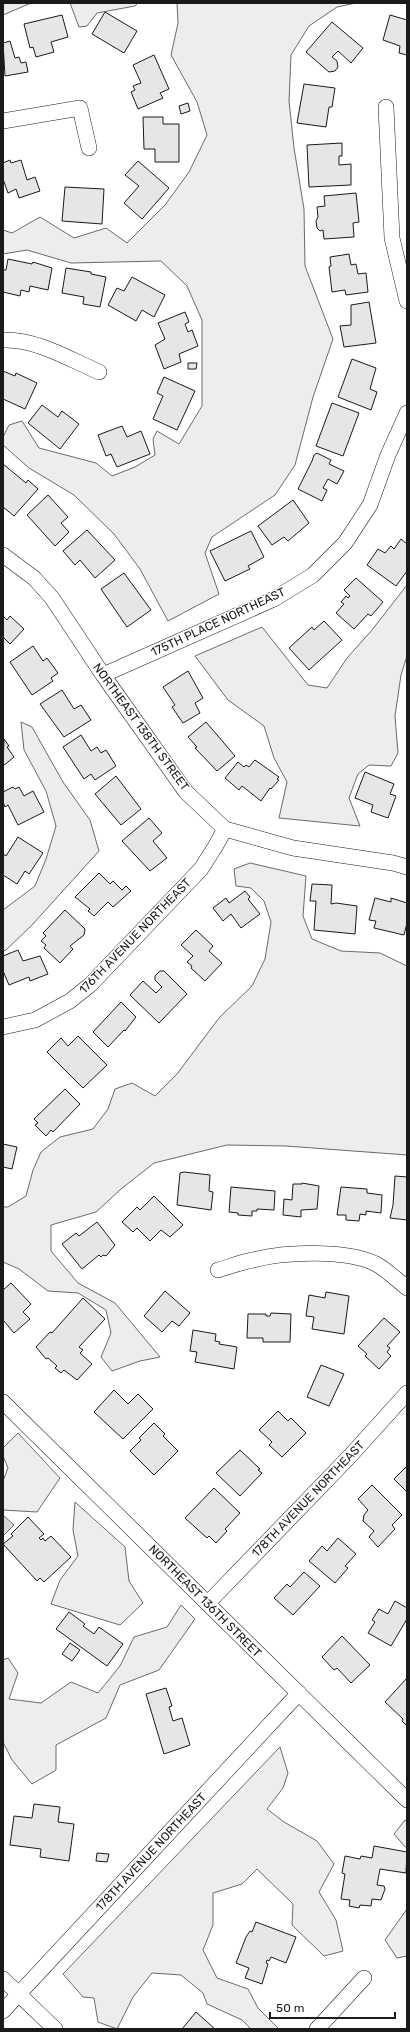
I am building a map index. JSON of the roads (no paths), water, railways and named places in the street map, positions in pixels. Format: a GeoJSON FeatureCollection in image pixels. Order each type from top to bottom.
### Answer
{"type":"FeatureCollection","features":[{"type":"Feature","properties":{"kind":"street"},"geometry":{"type":"LineString","coordinates":[[386,107],[392,238],[407,301]]}},
{"type":"Feature","properties":{"kind":"street"},"geometry":{"type":"LineString","coordinates":[[3,121],[80,108],[89,148]]}},
{"type":"Feature","properties":{"kind":"street"},"geometry":{"type":"LineString","coordinates":[[3,340],[17,340],[44,348],[99,372]]}},
{"type":"Feature","properties":{"kind":"street","name":"175TH PLACE NORTHEAST"},"geometry":{"type":"LineString","coordinates":[[103,675],[274,599],[313,575],[345,543],[370,505],[388,455],[407,413]]}},
{"type":"Feature","properties":{"kind":"street","name":"NORTHEAST 138TH STREET"},"geometry":{"type":"LineString","coordinates":[[3,555],[34,578],[52,598],[103,675],[186,792],[225,828],[293,848],[377,860],[407,867]]}},
{"type":"Feature","properties":{"kind":"street","name":"176TH AVENUE NORTHEAST"},"geometry":{"type":"LineString","coordinates":[[3,1027],[36,1020],[70,1001],[90,985],[200,869],[215,847],[225,828]]}},
{"type":"Feature","properties":{"kind":"street"},"geometry":{"type":"LineString","coordinates":[[218,1270],[254,1259],[282,1256],[342,1254],[377,1264],[407,1288]]}},
{"type":"Feature","properties":{"kind":"street","name":"178TH AVENUE NORTHEAST"},"geometry":{"type":"LineString","coordinates":[[208,1604],[351,1455],[407,1393]]}},
{"type":"Feature","properties":{"kind":"street","name":"NORTHEAST 136TH STREET"},"geometry":{"type":"LineString","coordinates":[[3,1402],[407,1800]]}},
{"type":"Feature","properties":{"kind":"street","name":"178TH AVENUE NORTHEAST"},"geometry":{"type":"LineString","coordinates":[[3,2011],[299,1693]]}},
{"type":"Feature","properties":{"kind":"street"},"geometry":{"type":"LineString","coordinates":[[317,2029],[364,1978]]}},
{"type":"Feature","properties":{"kind":"street"},"geometry":{"type":"LineString","coordinates":[[3,1979],[55,2029]]}}]}
